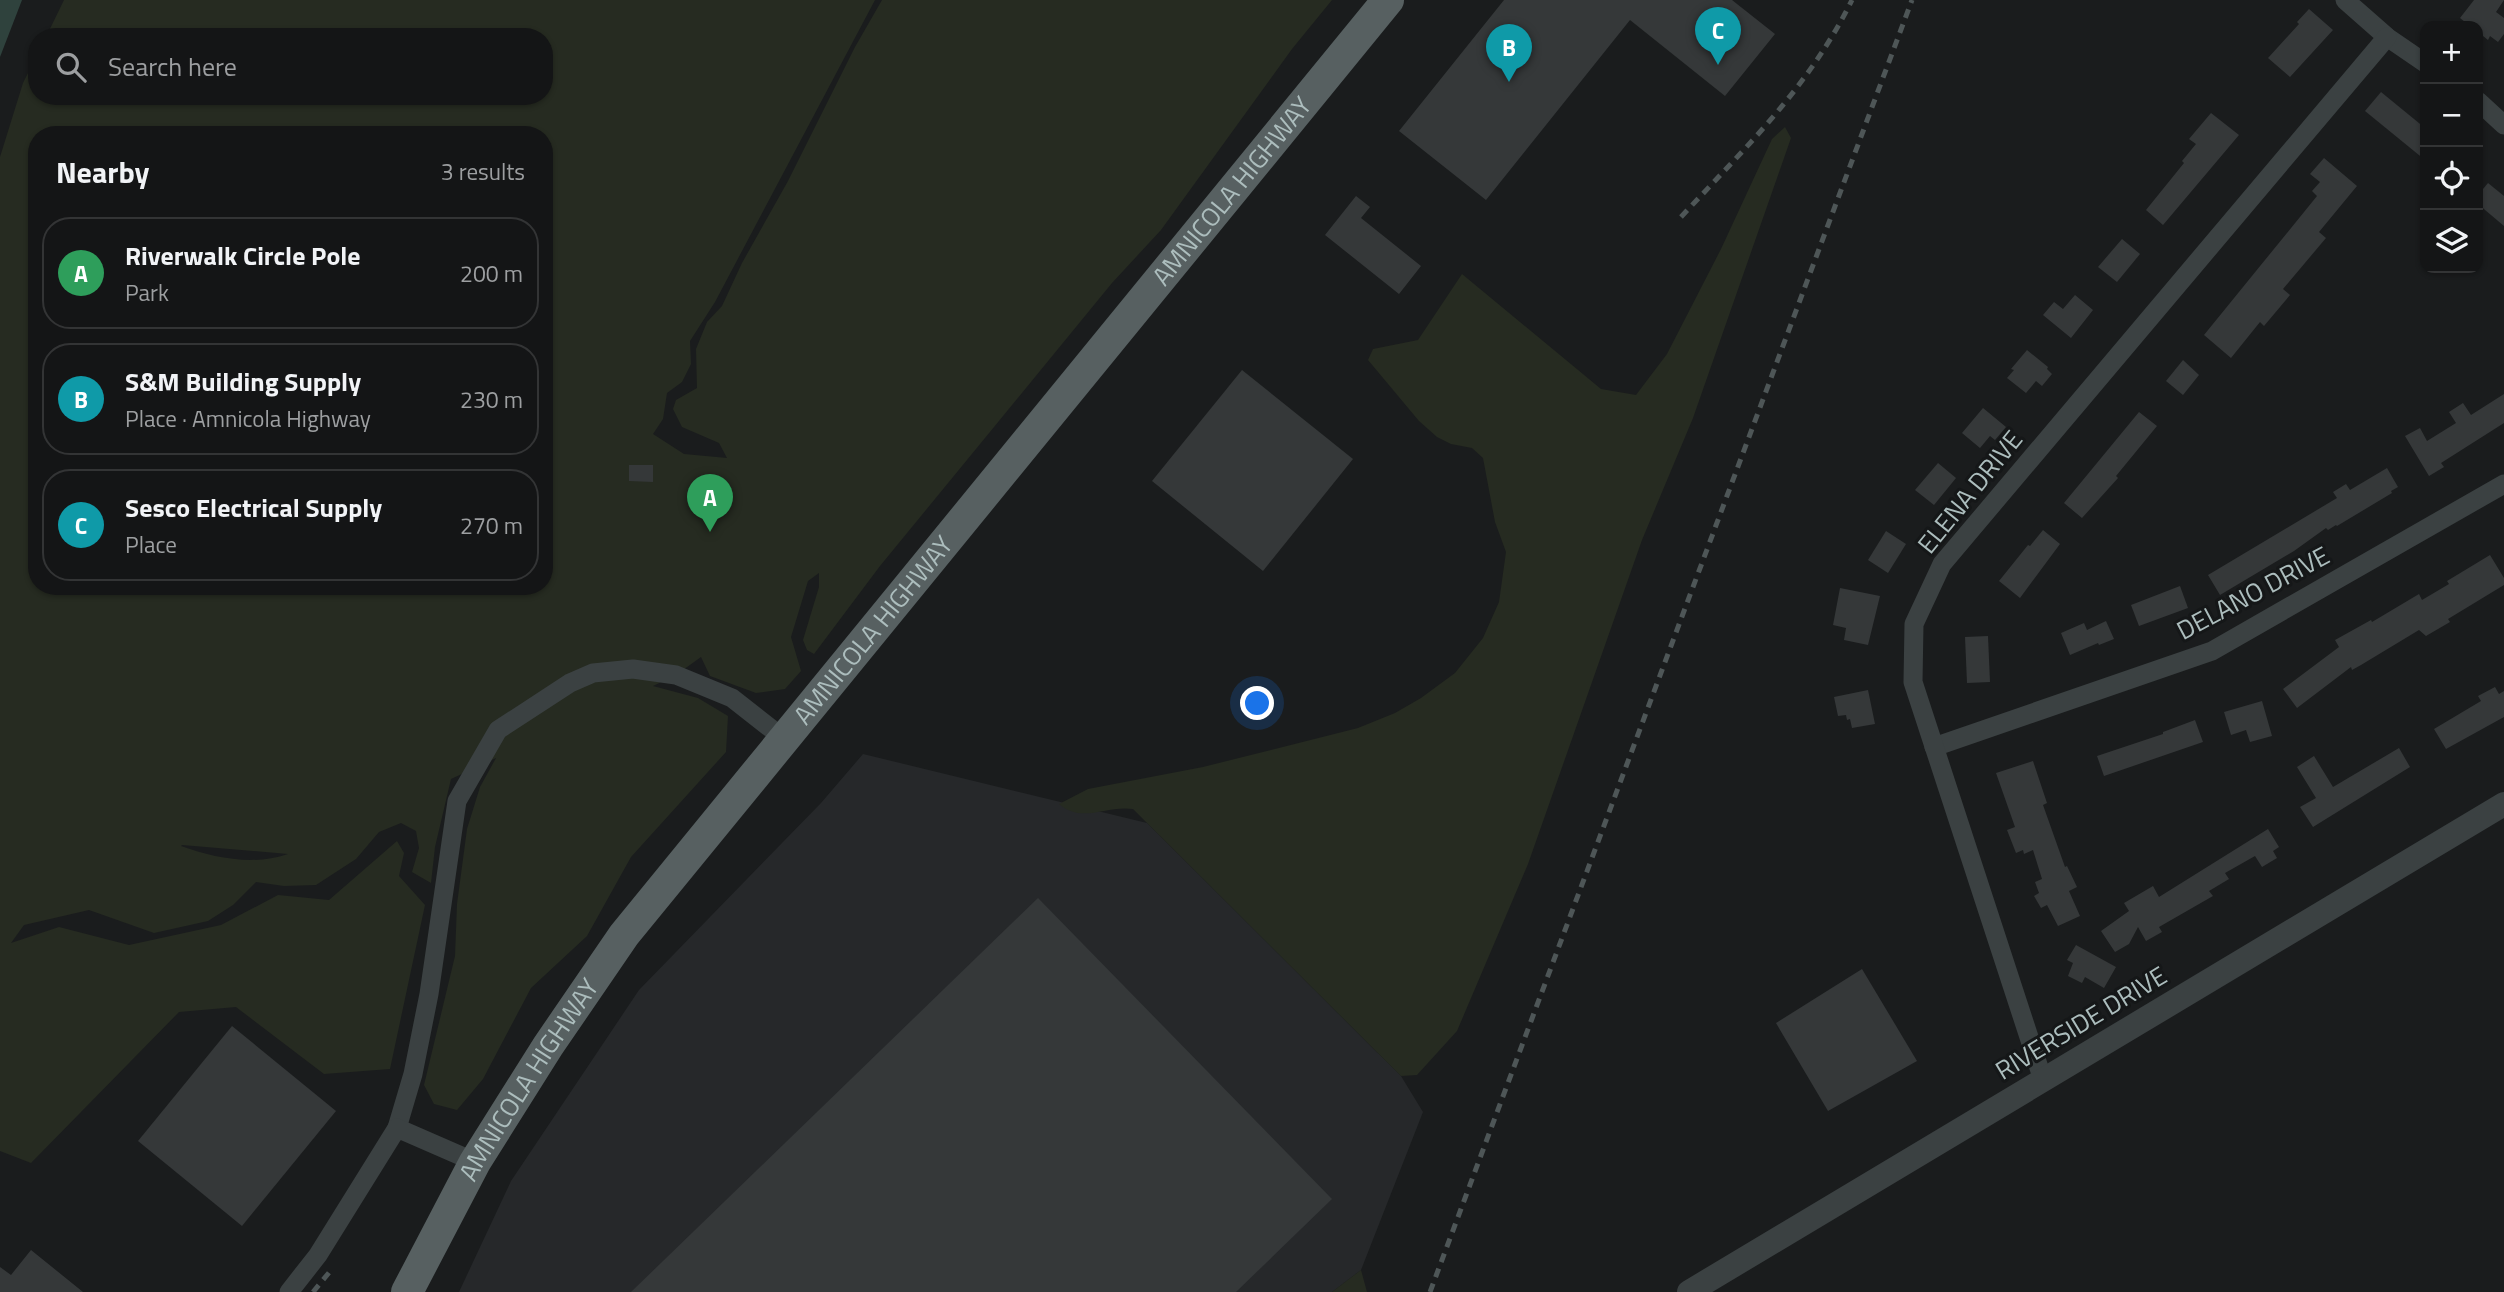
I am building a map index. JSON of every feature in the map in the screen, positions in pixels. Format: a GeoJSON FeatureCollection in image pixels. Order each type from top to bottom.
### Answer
{"type":"FeatureCollection","features":[{"type":"Feature","properties":{"kind":"main road","name":"AMNICOLA HIGHWAY"},"geometry":{"type":"LineString","coordinates":[[407,1292],[475,1162],[548,1046],[624,935],[1388,0]]}},
{"type":"Feature","properties":{"kind":"street"},"geometry":{"type":"LineString","coordinates":[[2345,0],[2387,37],[2420,60]]}},
{"type":"Feature","properties":{"kind":"street","name":"ELENA DRIVE"},"geometry":{"type":"LineString","coordinates":[[2043,1080],[1913,682],[1914,624],[1942,564],[2387,37]]}},
{"type":"Feature","properties":{"kind":"street"},"geometry":{"type":"LineString","coordinates":[[2483,106],[2504,125]]}},
{"type":"Feature","properties":{"kind":"street","name":"DELANO DRIVE"},"geometry":{"type":"LineString","coordinates":[[1934,747],[2212,651],[2504,484]]}},
{"type":"Feature","properties":{"kind":"street"},"geometry":{"type":"LineString","coordinates":[[289,1292],[318,1255],[397,1128],[413,1074],[429,994],[457,801],[498,730],[570,683],[593,673],[633,669],[676,675],[732,698],[783,738]]}},
{"type":"Feature","properties":{"kind":"street","name":"RIVERSIDE DRIVE"},"geometry":{"type":"LineString","coordinates":[[1689,1292],[2504,804]]}},
{"type":"Feature","properties":{"kind":"street"},"geometry":{"type":"LineString","coordinates":[[397,1128],[475,1162]]}},
{"type":"Feature","properties":{"kind":"shaded area"},"geometry":{"type":"Polygon","coordinates":[[[0,0],[22,0],[0,57],[0,0]]]}},
{"type":"Feature","properties":{"kind":"shaded area"},"geometry":{"type":"Polygon","coordinates":[[[64,0],[875,0],[715,302],[690,341],[691,364],[682,382],[667,393],[663,419],[653,434],[684,454],[727,458],[719,443],[682,427],[673,409],[676,400],[697,388],[696,349],[707,322],[722,306],[742,263],[882,0],[1332,0],[1292,49],[1161,230],[1112,283],[880,566],[814,654],[807,650],[803,640],[819,587],[819,573],[808,581],[791,637],[801,671],[785,689],[756,693],[710,676],[701,657],[676,675],[653,686],[698,698],[728,716],[726,752],[631,857],[587,936],[531,988],[483,1079],[457,1110],[434,1104],[424,1085],[455,956],[457,904],[467,829],[480,787],[496,758],[451,779],[435,847],[431,883],[412,872],[419,848],[416,831],[401,823],[379,832],[356,859],[316,885],[284,886],[256,882],[233,905],[208,921],[154,933],[89,910],[24,925],[11,943],[59,927],[129,945],[221,925],[278,895],[329,900],[397,841],[404,853],[399,876],[425,905],[390,1069],[324,1074],[236,1007],[179,1012],[31,1163],[0,1151],[0,157],[28,73],[28,105],[553,105],[553,28],[50,28],[64,0]],[[182,845],[207,854],[234,859],[262,860],[288,854],[182,845]]]}},
{"type":"Feature","properties":{"kind":"shaded area"},"geometry":{"type":"Polygon","coordinates":[[[1785,127],[1791,138],[1693,418],[1642,540],[1528,864],[1457,1031],[1417,1075],[1401,1076],[1133,809],[1076,813],[1059,804],[1088,789],[1203,767],[1358,728],[1395,713],[1455,673],[1483,638],[1499,602],[1506,552],[1495,522],[1483,458],[1472,448],[1451,444],[1437,437],[1419,421],[1368,360],[1373,349],[1418,340],[1462,274],[1601,389],[1636,395],[1667,354],[1721,249],[1772,139],[1785,127]]]}},
{"type":"Feature","properties":{"kind":"shaded area"},"geometry":{"type":"Polygon","coordinates":[[[863,754],[1147,823],[1401,1076],[1423,1112],[1361,1270],[1332,1292],[459,1292],[511,1181],[639,990],[821,803],[863,754]]]}},
{"type":"Feature","properties":{"kind":"shaded area"},"geometry":{"type":"Polygon","coordinates":[[[1361,1270],[1367,1292],[1332,1292],[1361,1270]]]}},
{"type":"Feature","properties":{"kind":"building"},"geometry":{"type":"Polygon","coordinates":[[[1504,0],[1732,0],[1775,34],[1725,96],[1630,20],[1486,200],[1399,131],[1504,0]]]}},
{"type":"Feature","properties":{"kind":"building"},"geometry":{"type":"Polygon","coordinates":[[[2474,0],[2504,0],[2496,12],[2504,18],[2504,34],[2498,42],[2490,36],[2488,40],[2483,36],[2483,21],[2464,21],[2460,18],[2474,0]]]}},
{"type":"Feature","properties":{"kind":"building"},"geometry":{"type":"Polygon","coordinates":[[[2309,9],[2333,30],[2290,77],[2268,58],[2309,9]]]}},
{"type":"Feature","properties":{"kind":"building"},"geometry":{"type":"Polygon","coordinates":[[[2381,92],[2420,124],[2420,156],[2365,111],[2381,92]]]}},
{"type":"Feature","properties":{"kind":"building"},"geometry":{"type":"Polygon","coordinates":[[[2211,113],[2239,135],[2163,225],[2146,210],[2184,163],[2182,161],[2196,144],[2189,139],[2211,113]]]}},
{"type":"Feature","properties":{"kind":"building"},"geometry":{"type":"Polygon","coordinates":[[[2324,158],[2357,186],[2319,232],[2326,238],[2283,289],[2290,295],[2264,326],[2260,322],[2231,358],[2204,335],[2317,196],[2312,191],[2320,182],[2310,174],[2324,158]]]}},
{"type":"Feature","properties":{"kind":"building"},"geometry":{"type":"Polygon","coordinates":[[[2488,183],[2504,196],[2504,226],[2483,208],[2483,189],[2488,183]]]}},
{"type":"Feature","properties":{"kind":"building"},"geometry":{"type":"Polygon","coordinates":[[[1356,196],[1370,207],[1361,218],[1421,266],[1399,294],[1325,235],[1356,196]]]}},
{"type":"Feature","properties":{"kind":"building"},"geometry":{"type":"Polygon","coordinates":[[[2122,239],[2140,254],[2117,282],[2098,267],[2122,239]]]}},
{"type":"Feature","properties":{"kind":"building"},"geometry":{"type":"Polygon","coordinates":[[[2075,295],[2093,310],[2071,338],[2043,315],[2054,302],[2063,309],[2075,295]]]}},
{"type":"Feature","properties":{"kind":"building"},"geometry":{"type":"Polygon","coordinates":[[[2027,350],[2048,367],[2052,374],[2042,386],[2036,381],[2026,393],[2007,378],[2027,350]]]}},
{"type":"Feature","properties":{"kind":"building"},"geometry":{"type":"Polygon","coordinates":[[[2183,360],[2199,375],[2183,395],[2166,381],[2183,360]]]}},
{"type":"Feature","properties":{"kind":"building"},"geometry":{"type":"Polygon","coordinates":[[[1242,370],[1353,459],[1263,571],[1152,481],[1242,370]]]}},
{"type":"Feature","properties":{"kind":"building"},"geometry":{"type":"Polygon","coordinates":[[[2504,394],[2504,423],[2441,463],[2444,467],[2429,476],[2405,436],[2420,428],[2427,441],[2456,423],[2449,412],[2463,403],[2471,415],[2504,394]]]}},
{"type":"Feature","properties":{"kind":"building"},"geometry":{"type":"Polygon","coordinates":[[[1983,408],[2006,427],[1995,440],[1990,436],[1980,448],[1962,433],[1983,408]]]}},
{"type":"Feature","properties":{"kind":"building"},"geometry":{"type":"Polygon","coordinates":[[[2139,412],[2157,426],[2116,476],[2118,478],[2082,518],[2064,503],[2139,412]]]}},
{"type":"Feature","properties":{"kind":"building"},"geometry":{"type":"Polygon","coordinates":[[[1938,463],[1956,478],[1934,505],[1915,490],[1938,463]]]}},
{"type":"Feature","properties":{"kind":"building"},"geometry":{"type":"Polygon","coordinates":[[[629,465],[653,465],[653,482],[629,481],[629,465]]]}},
{"type":"Feature","properties":{"kind":"building"},"geometry":{"type":"Polygon","coordinates":[[[2387,468],[2398,487],[2391,491],[2392,493],[2337,526],[2328,530],[2326,528],[2294,551],[2220,595],[2208,575],[2337,498],[2333,492],[2346,484],[2350,490],[2387,468]]]}},
{"type":"Feature","properties":{"kind":"building"},"geometry":{"type":"Polygon","coordinates":[[[2043,530],[2060,544],[2020,598],[1999,581],[2043,530]]]}},
{"type":"Feature","properties":{"kind":"building"},"geometry":{"type":"Polygon","coordinates":[[[1886,531],[1906,544],[1888,573],[1868,560],[1886,531]]]}},
{"type":"Feature","properties":{"kind":"building"},"geometry":{"type":"Polygon","coordinates":[[[2490,555],[2504,578],[2504,585],[2448,619],[2450,622],[2426,636],[2419,630],[2352,670],[2351,667],[2297,708],[2283,689],[2339,647],[2335,640],[2419,594],[2422,600],[2490,555]]]}},
{"type":"Feature","properties":{"kind":"building"},"geometry":{"type":"Polygon","coordinates":[[[2180,586],[2188,608],[2139,626],[2131,605],[2180,586]]]}},
{"type":"Feature","properties":{"kind":"building"},"geometry":{"type":"Polygon","coordinates":[[[1840,588],[1880,596],[1868,645],[1844,640],[1846,628],[1833,625],[1840,588]]]}},
{"type":"Feature","properties":{"kind":"building"},"geometry":{"type":"Polygon","coordinates":[[[2106,621],[2114,639],[2070,655],[2061,633],[2084,623],[2087,630],[2106,621]]]}},
{"type":"Feature","properties":{"kind":"building"},"geometry":{"type":"Polygon","coordinates":[[[1988,636],[1990,682],[1967,683],[1965,637],[1988,636]]]}},
{"type":"Feature","properties":{"kind":"building"},"geometry":{"type":"Polygon","coordinates":[[[2495,687],[2499,694],[2504,691],[2504,717],[2446,749],[2434,729],[2481,701],[2478,696],[2495,687]]]}},
{"type":"Feature","properties":{"kind":"building"},"geometry":{"type":"Polygon","coordinates":[[[1868,690],[1875,724],[1852,728],[1846,715],[1838,716],[1834,697],[1868,690]]]}},
{"type":"Feature","properties":{"kind":"building"},"geometry":{"type":"Polygon","coordinates":[[[2262,701],[2272,736],[2250,742],[2246,730],[2231,735],[2224,712],[2262,701]]]}},
{"type":"Feature","properties":{"kind":"building"},"geometry":{"type":"Polygon","coordinates":[[[2195,720],[2203,742],[2104,776],[2097,756],[2163,734],[2195,720]]]}},
{"type":"Feature","properties":{"kind":"building"},"geometry":{"type":"Polygon","coordinates":[[[2399,748],[2410,767],[2313,827],[2300,807],[2316,798],[2297,767],[2314,756],[2333,787],[2399,748]]]}},
{"type":"Feature","properties":{"kind":"building"},"geometry":{"type":"Polygon","coordinates":[[[2033,761],[2047,803],[2043,805],[2065,867],[2067,866],[2077,887],[2069,891],[2080,916],[2058,926],[2047,905],[2041,908],[2034,896],[2039,893],[2035,882],[2042,879],[2033,850],[2024,854],[2023,850],[2016,853],[2007,830],[2015,827],[1996,773],[2033,761]]]}},
{"type":"Feature","properties":{"kind":"building"},"geometry":{"type":"Polygon","coordinates":[[[2268,829],[2279,847],[2273,851],[2277,858],[2262,867],[2255,856],[2225,873],[2229,879],[2209,891],[2213,896],[2159,927],[2162,932],[2146,941],[2138,927],[2129,944],[2115,952],[2101,931],[2129,911],[2124,903],[2153,886],[2159,897],[2268,829]]]}},
{"type":"Feature","properties":{"kind":"building"},"geometry":{"type":"Polygon","coordinates":[[[1038,898],[1332,1199],[1236,1292],[631,1292],[1038,898]]]}},
{"type":"Feature","properties":{"kind":"building"},"geometry":{"type":"Polygon","coordinates":[[[2076,945],[2116,967],[2104,988],[2085,977],[2082,983],[2068,976],[2073,963],[2067,960],[2076,945]]]}},
{"type":"Feature","properties":{"kind":"building"},"geometry":{"type":"Polygon","coordinates":[[[1862,969],[1917,1061],[1828,1111],[1776,1023],[1862,969]]]}},
{"type":"Feature","properties":{"kind":"building"},"geometry":{"type":"Polygon","coordinates":[[[232,1026],[336,1111],[242,1226],[138,1141],[232,1026]]]}},
{"type":"Feature","properties":{"kind":"building"},"geometry":{"type":"Polygon","coordinates":[[[31,1250],[83,1292],[0,1292],[0,1267],[11,1275],[31,1250]]]}},
{"type":"Feature","properties":{"kind":"railway"},"geometry":{"type":"LineString","coordinates":[[1681,217],[1775,115],[1816,61],[1852,0]]}},
{"type":"Feature","properties":{"kind":"railway"},"geometry":{"type":"LineString","coordinates":[[1430,1292],[1912,0]]}},
{"type":"Feature","properties":{"kind":"railway"},"geometry":{"type":"LineString","coordinates":[[313,1292],[332,1269]]}},
{"type":"Feature","properties":{"kind":"place","name":"Sesco Electrical Supply"},"geometry":{"type":"Point","coordinates":[1718,65]}},
{"type":"Feature","properties":{"kind":"place","name":"S&M Building Supply"},"geometry":{"type":"Point","coordinates":[1509,82]}},
{"type":"Feature","properties":{"kind":"place","name":"Riverwalk Circle Pole"},"geometry":{"type":"Point","coordinates":[710,532]}}]}
